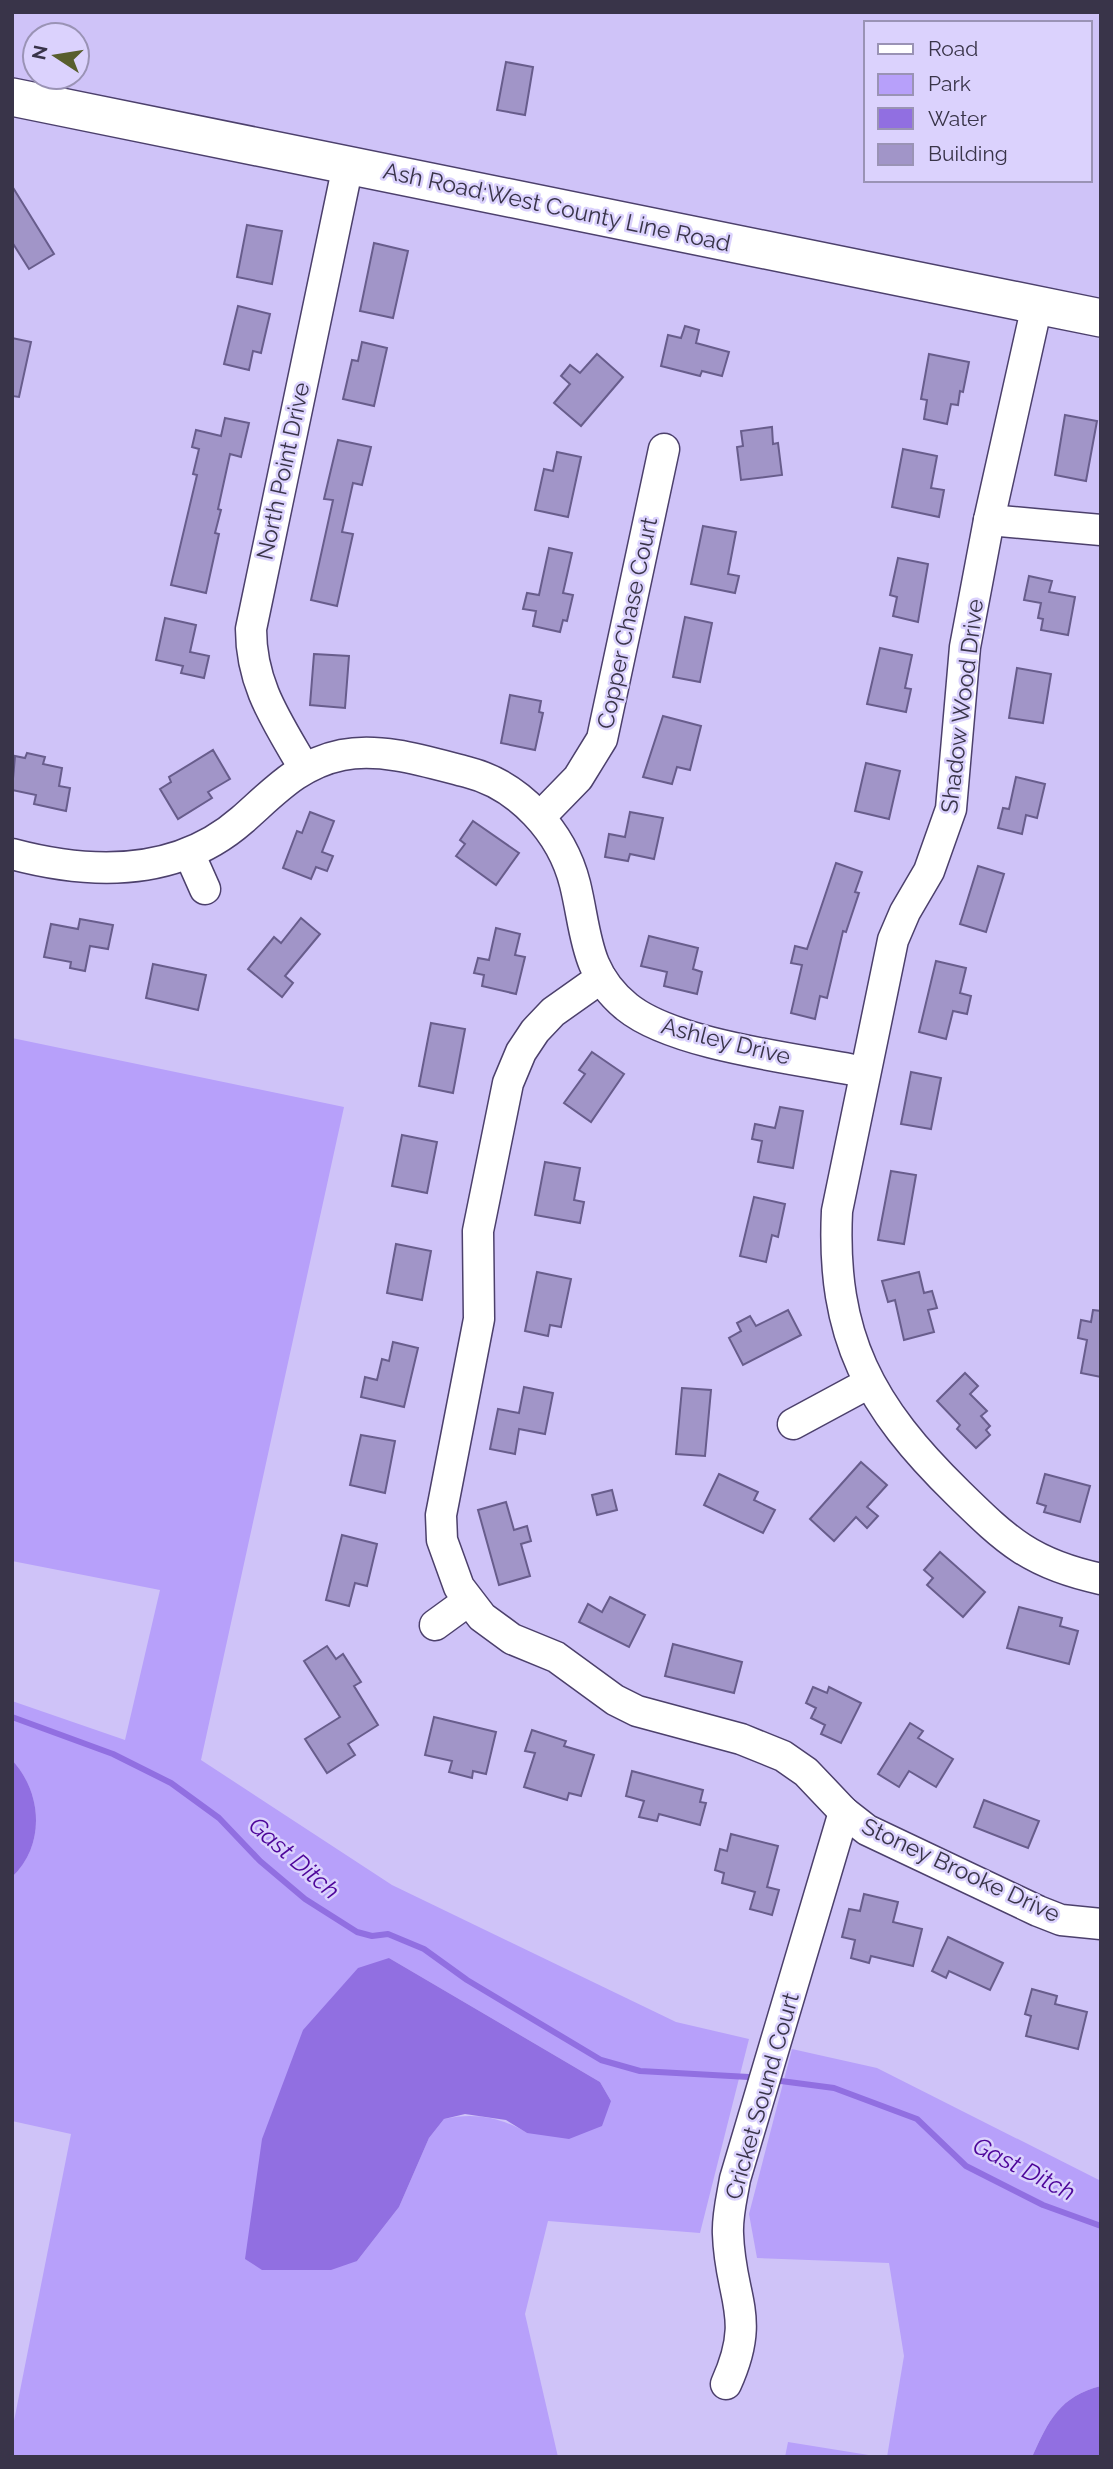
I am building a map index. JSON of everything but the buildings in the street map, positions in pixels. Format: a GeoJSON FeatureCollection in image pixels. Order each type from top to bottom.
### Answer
{"type":"FeatureCollection","features":[{"type":"Feature","properties":{"kind":"main road","name":"Ash Road;West County Line Road"},"geometry":{"type":"LineString","coordinates":[[12,97],[1101,318]]}},
{"type":"Feature","properties":{"kind":"street","name":"North Point Drive"},"geometry":{"type":"LineString","coordinates":[[304,768],[260,687],[251,656],[251,629],[348,164]]}},
{"type":"Feature","properties":{"kind":"street","name":"Shadow Wood Drive"},"geometry":{"type":"LineString","coordinates":[[1037,305],[989,520],[965,647],[951,809],[933,861],[893,940],[837,1211],[836,1248],[845,1321],[869,1383],[902,1435],[1001,1535],[1030,1555],[1055,1567],[1101,1579]]}},
{"type":"Feature","properties":{"kind":"street","name":"Copper Chase Court"},"geometry":{"type":"LineString","coordinates":[[540,817],[578,778],[602,739],[664,449]]}},
{"type":"Feature","properties":{"kind":"street"},"geometry":{"type":"LineString","coordinates":[[989,520],[1101,530]]}},
{"type":"Feature","properties":{"kind":"street","name":"Ashley Drive"},"geometry":{"type":"LineString","coordinates":[[12,854],[72,867],[104,869],[135,867],[189,853],[239,823],[277,786],[304,768],[344,755],[394,755],[470,773],[495,783],[540,817],[567,859],[575,884],[584,940],[601,978],[625,1006],[662,1028],[691,1038],[864,1072]]}},
{"type":"Feature","properties":{"kind":"street"},"geometry":{"type":"LineString","coordinates":[[189,853],[205,889]]}},
{"type":"Feature","properties":{"kind":"street","name":"Stoney Brooke Drive"},"geometry":{"type":"LineString","coordinates":[[601,978],[553,1012],[521,1052],[508,1083],[481,1210],[479,1319],[441,1515],[442,1540],[449,1564],[468,1601],[491,1625],[512,1639],[575,1668],[615,1700],[637,1710],[762,1746],[783,1756],[811,1777],[844,1812],[879,1836],[1038,1911],[1061,1920],[1101,1924]]}},
{"type":"Feature","properties":{"kind":"street"},"geometry":{"type":"LineString","coordinates":[[793,1424],[869,1383]]}},
{"type":"Feature","properties":{"kind":"street"},"geometry":{"type":"LineString","coordinates":[[435,1625],[468,1601]]}},
{"type":"Feature","properties":{"kind":"street","name":"Cricket Sound Court"},"geometry":{"type":"LineString","coordinates":[[726,2384],[738,2356],[742,2335],[728,2233],[735,2179],[844,1812]]}},
{"type":"Feature","properties":{"kind":"green space"},"geometry":{"type":"Polygon","coordinates":[[[12,1038],[344,1107],[201,1760],[392,1885],[676,2022],[749,2039],[700,2233],[548,2221],[525,2314],[558,2457],[12,2457],[12,2431],[71,2134],[12,2121],[12,1877],[31,1850],[36,1818],[29,1787],[12,1760],[12,1701],[125,1740],[160,1590],[12,1561],[12,1038]],[[389,1958],[357,2261],[399,2207],[429,2138],[444,2119],[487,2117],[527,2133],[611,2101],[600,2082],[389,1958]]]}},
{"type":"Feature","properties":{"kind":"green space"},"geometry":{"type":"Polygon","coordinates":[[[792,2049],[877,2068],[1101,2181],[1101,2386],[1087,2390],[1065,2403],[1050,2421],[1032,2457],[887,2457],[904,2356],[889,2263],[757,2258],[749,2214],[792,2049]]]}},
{"type":"Feature","properties":{"kind":"green space"},"geometry":{"type":"Polygon","coordinates":[[[788,2442],[881,2457],[785,2457],[788,2442]]]}},
{"type":"Feature","properties":{"kind":"water"},"geometry":{"type":"Polygon","coordinates":[[[12,1760],[29,1787],[36,1818],[31,1850],[12,1877],[12,1760]]]}},
{"type":"Feature","properties":{"kind":"water"},"geometry":{"type":"Polygon","coordinates":[[[389,1958],[600,2082],[611,2101],[602,2126],[569,2139],[527,2133],[506,2120],[465,2114],[444,2119],[429,2138],[399,2207],[357,2261],[331,2270],[262,2270],[245,2259],[262,2139],[303,2030],[358,1968],[389,1958]]]}},
{"type":"Feature","properties":{"kind":"water"},"geometry":{"type":"Polygon","coordinates":[[[1101,2386],[1101,2457],[1032,2457],[1050,2421],[1065,2403],[1087,2390],[1101,2386]]]}},
{"type":"Feature","properties":{"kind":"waterway","name":"Gast Ditch"},"geometry":{"type":"LineString","coordinates":[[12,1717],[113,1754],[171,1783],[219,1818],[260,1861],[305,1899],[357,1932],[372,1936],[388,1934],[424,1949],[467,1980],[601,2060],[640,2071],[749,2077]]}},
{"type":"Feature","properties":{"kind":"waterway","name":"Gast Ditch"},"geometry":{"type":"LineString","coordinates":[[781,2081],[834,2088],[917,2119],[966,2166],[1043,2205],[1101,2226]]}}]}
